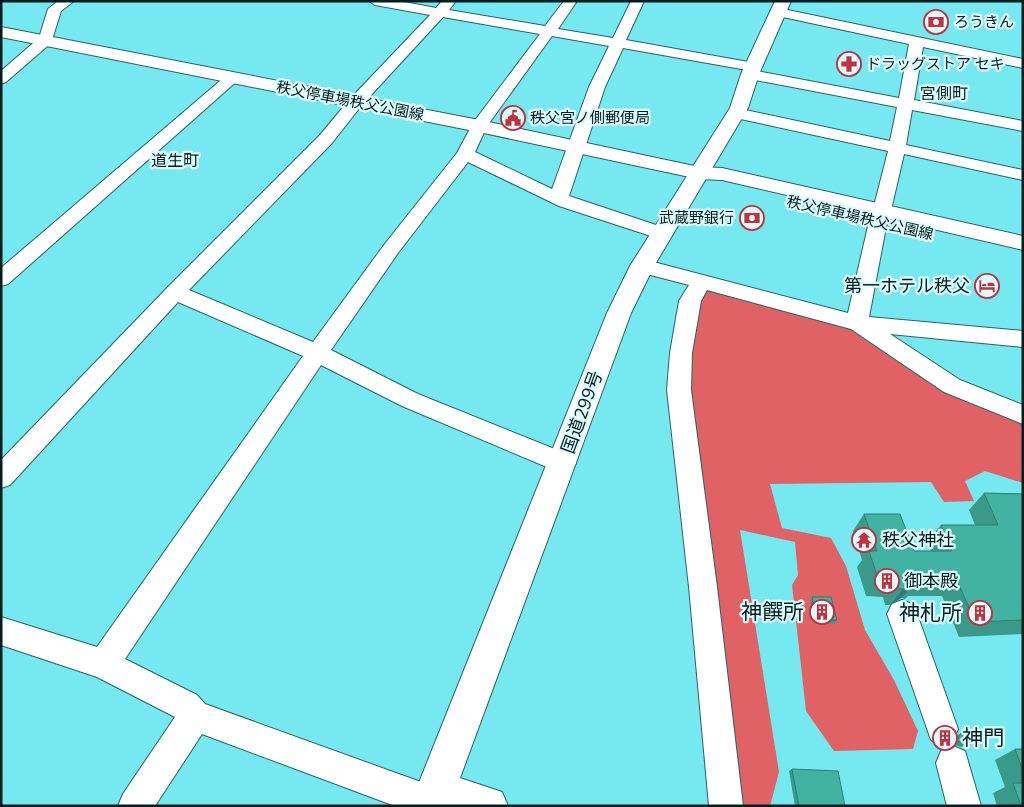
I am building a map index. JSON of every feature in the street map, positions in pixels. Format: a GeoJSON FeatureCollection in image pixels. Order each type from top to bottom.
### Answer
{"type":"FeatureCollection","features":[{"type":"Feature","properties":{"kind":"main road","name":"国道299号"},"geometry":{"type":"LineString","coordinates":[[432,799],[563,463],[619,313],[661,233],[736,113],[752,70],[781,7]]}},
{"type":"Feature","properties":{"kind":"main road","name":"秩父停車場秩父公園線"},"geometry":{"type":"LineString","coordinates":[[1,32],[479,126],[699,173],[718,185],[1023,244]]}},
{"type":"Feature","properties":{"kind":"main road","name":"秩父停車場秩父公園線"},"geometry":{"type":"LineString","coordinates":[[880,216],[1023,256]]}},
{"type":"Feature","properties":{"kind":"main road"},"geometry":{"type":"LineString","coordinates":[[432,799],[488,806]]}},
{"type":"Feature","properties":{"kind":"street"},"geometry":{"type":"LineString","coordinates":[[1,79],[46,40],[55,9],[68,1]]}},
{"type":"Feature","properties":{"kind":"street"},"geometry":{"type":"LineString","coordinates":[[375,1],[438,14],[618,44],[752,70],[904,104],[1023,126]]}},
{"type":"Feature","properties":{"kind":"street"},"geometry":{"type":"LineString","coordinates":[[1,477],[175,292],[319,146],[355,103],[450,1]]}},
{"type":"Feature","properties":{"kind":"street"},"geometry":{"type":"LineString","coordinates":[[102,664],[317,353],[391,249],[464,154],[479,126],[571,1]]}},
{"type":"Feature","properties":{"kind":"street"},"geometry":{"type":"LineString","coordinates":[[560,199],[560,192],[597,87],[638,1]]}},
{"type":"Feature","properties":{"kind":"street"},"geometry":{"type":"LineString","coordinates":[[781,7],[917,42],[1023,64]]}},
{"type":"Feature","properties":{"kind":"street"},"geometry":{"type":"LineString","coordinates":[[858,323],[880,216],[897,147],[917,42]]}},
{"type":"Feature","properties":{"kind":"street"},"geometry":{"type":"LineString","coordinates":[[1,279],[232,78]]}},
{"type":"Feature","properties":{"kind":"street"},"geometry":{"type":"LineString","coordinates":[[736,113],[1023,175]]}},
{"type":"Feature","properties":{"kind":"street"},"geometry":{"type":"LineString","coordinates":[[464,154],[560,199],[661,233]]}},
{"type":"Feature","properties":{"kind":"street"},"geometry":{"type":"LineString","coordinates":[[642,266],[858,323],[1023,339]]}},
{"type":"Feature","properties":{"kind":"street"},"geometry":{"type":"LineString","coordinates":[[701,282],[690,301],[681,353],[679,390],[703,587],[726,806]]}},
{"type":"Feature","properties":{"kind":"street"},"geometry":{"type":"LineString","coordinates":[[175,292],[317,353],[410,400],[563,463]]}},
{"type":"Feature","properties":{"kind":"street"},"geometry":{"type":"LineString","coordinates":[[858,323],[952,386],[1023,415]]}},
{"type":"Feature","properties":{"kind":"street"},"geometry":{"type":"LineString","coordinates":[[902,614],[948,749],[964,806]]}},
{"type":"Feature","properties":{"kind":"street"},"geometry":{"type":"LineString","coordinates":[[1,631],[102,664],[186,706],[195,716],[432,799]]}},
{"type":"Feature","properties":{"kind":"street"},"geometry":{"type":"LineString","coordinates":[[134,806],[195,716]]}},
{"type":"Feature","properties":{"kind":"shaded area"},"geometry":{"type":"Polygon","coordinates":[[[714,290],[866,333],[1023,421],[1023,483],[985,471],[965,481],[974,501],[944,502],[931,482],[770,484],[782,528],[831,538],[846,566],[865,630],[894,680],[918,731],[913,749],[834,751],[806,711],[792,585],[798,575],[795,542],[740,530],[779,772],[770,806],[738,806],[687,394],[694,321],[703,292],[714,290]]]}},
{"type":"Feature","properties":{"kind":"building"},"geometry":{"type":"Polygon","coordinates":[[[984,493],[1023,494],[1023,620],[976,622],[957,581],[918,580],[919,584],[915,583],[899,589],[896,581],[879,581],[869,551],[877,551],[864,514],[900,514],[914,551],[952,551],[941,525],[998,525],[984,493]]]}},
{"type":"Feature","properties":{"kind":"building","name":"神饌所"},"geometry":{"type":"Polygon","coordinates":[[[812,597],[831,597],[837,620],[818,620],[812,597]]]}},
{"type":"Feature","properties":{"kind":"building"},"geometry":{"type":"Polygon","coordinates":[[[961,733],[966,744],[957,741],[947,744],[958,739],[961,733]]]}},
{"type":"Feature","properties":{"kind":"building"},"geometry":{"type":"Polygon","coordinates":[[[938,740],[947,744],[939,744],[938,740]]]}},
{"type":"Feature","properties":{"kind":"building"},"geometry":{"type":"Polygon","coordinates":[[[1015,749],[1023,749],[1023,771],[1015,749]]]}},
{"type":"Feature","properties":{"kind":"building"},"geometry":{"type":"Polygon","coordinates":[[[792,769],[838,771],[845,806],[799,806],[792,769]]]}},
{"type":"Feature","properties":{"kind":"building"},"geometry":{"type":"Polygon","coordinates":[[[1013,783],[1023,783],[1023,806],[1021,806],[1013,783]]]}},
{"type":"Feature","properties":{"kind":"place","name":"ろうきん"},"geometry":{"type":"Point","coordinates":[936,22]}},
{"type":"Feature","properties":{"kind":"place","name":"ドラッグストア セキ"},"geometry":{"type":"Point","coordinates":[849,64]}},
{"type":"Feature","properties":{"kind":"place","name":"秩父宮ノ側郵便局"},"geometry":{"type":"Point","coordinates":[513,118]}},
{"type":"Feature","properties":{"kind":"place","name":"武蔵野銀行"},"geometry":{"type":"Point","coordinates":[752,218]}},
{"type":"Feature","properties":{"kind":"place","name":"第一ホテル秩父"},"geometry":{"type":"Point","coordinates":[987,286]}},
{"type":"Feature","properties":{"kind":"place","name":"秩父神社"},"geometry":{"type":"Point","coordinates":[864,540]}},
{"type":"Feature","properties":{"kind":"place","name":"御本殿"},"geometry":{"type":"Point","coordinates":[887,581]}},
{"type":"Feature","properties":{"kind":"place","name":"神饌所"},"geometry":{"type":"Point","coordinates":[822,612]}},
{"type":"Feature","properties":{"kind":"place","name":"神札所"},"geometry":{"type":"Point","coordinates":[980,613]}},
{"type":"Feature","properties":{"kind":"place","name":"神門"},"geometry":{"type":"Point","coordinates":[945,738]}},
{"type":"Feature","properties":{"kind":"district","name":"宮側町"},"geometry":{"type":"Point","coordinates":[944,94]}},
{"type":"Feature","properties":{"kind":"district","name":"道生町"},"geometry":{"type":"Point","coordinates":[175,161]}}]}
